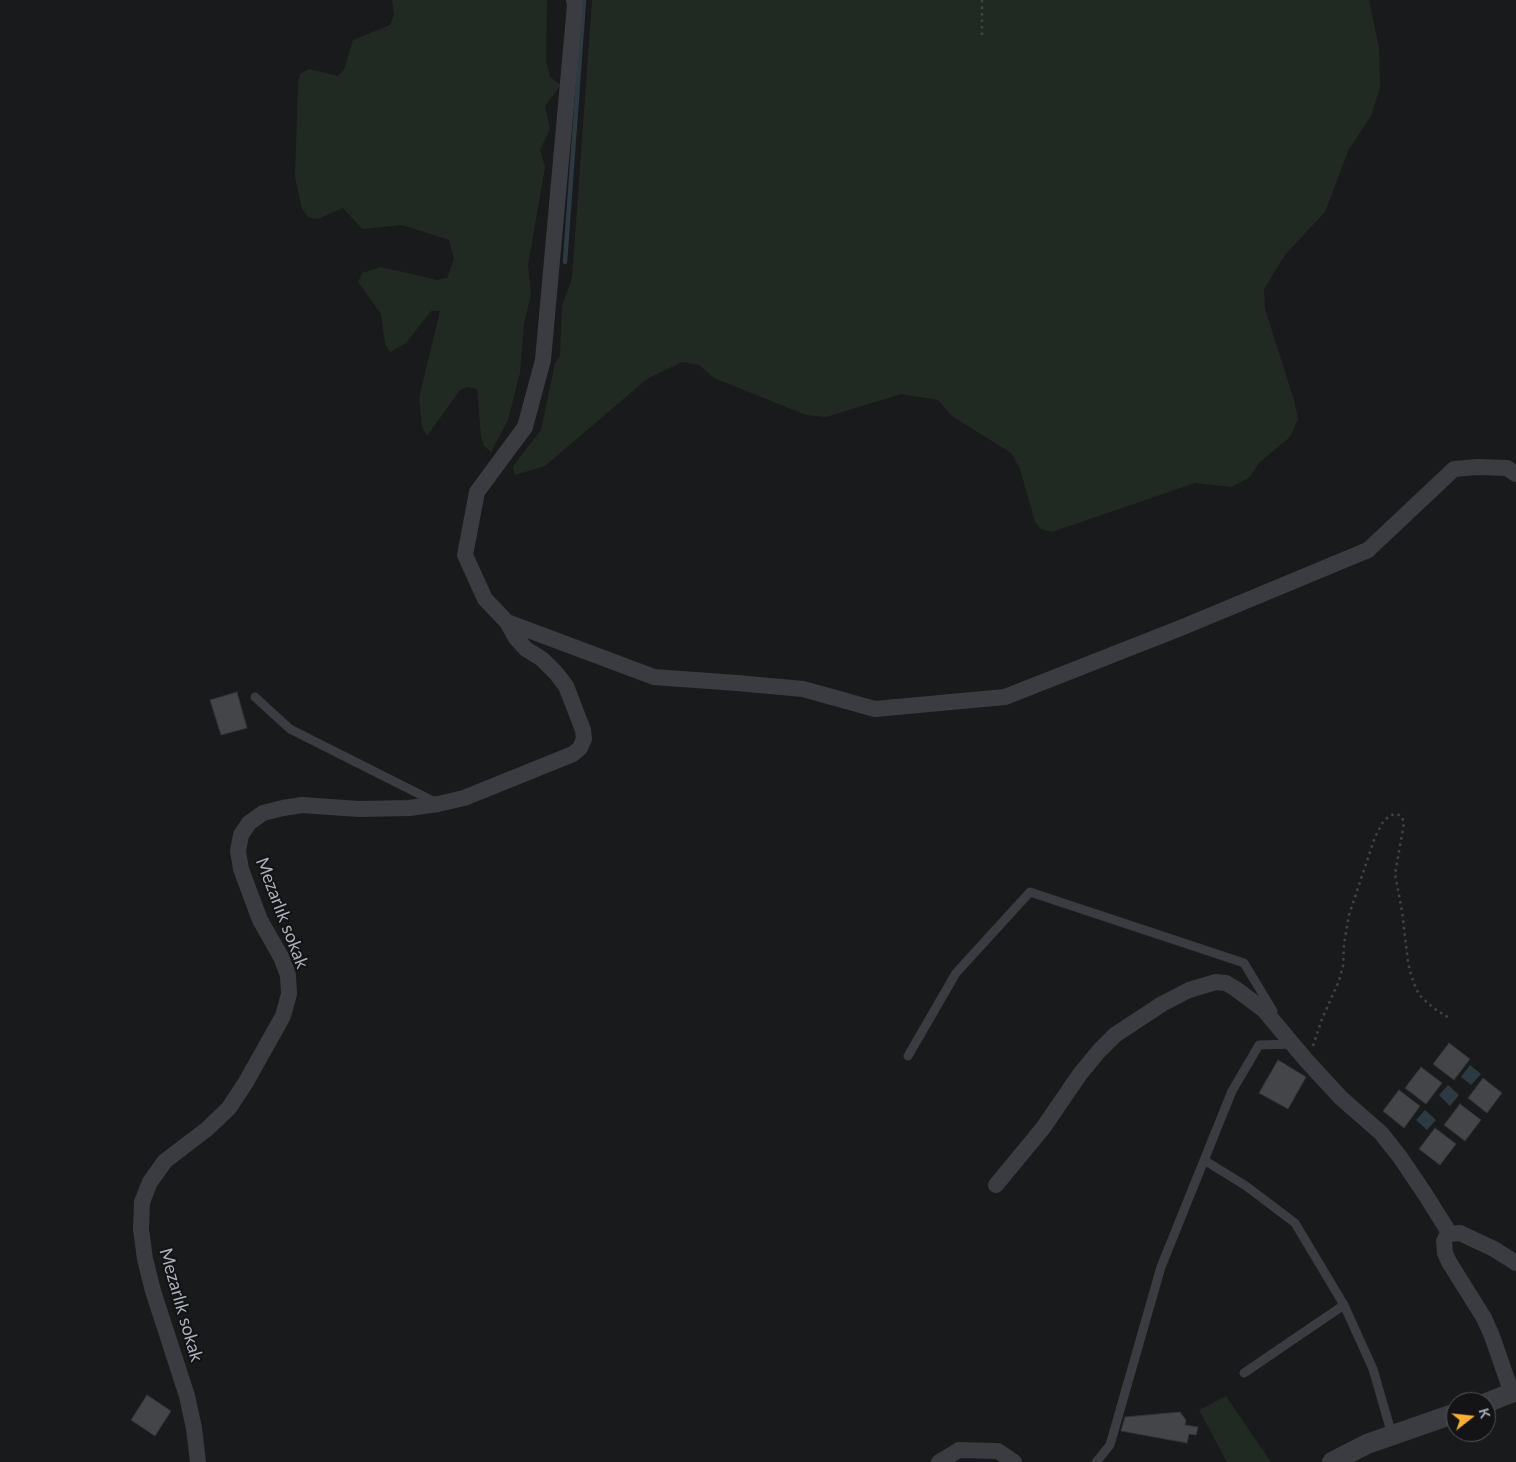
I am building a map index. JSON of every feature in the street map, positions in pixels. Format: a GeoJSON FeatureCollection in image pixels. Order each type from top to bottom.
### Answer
{"type":"FeatureCollection","features":[{"type":"Feature","properties":{"kind":"street"},"geometry":{"type":"LineString","coordinates":[[574,0],[543,360],[525,427],[477,492],[465,555],[485,599],[507,622],[654,677],[803,689],[875,709],[1005,697],[1183,627],[1368,550],[1454,469],[1477,467],[1507,468],[1516,474]]}},
{"type":"Feature","properties":{"kind":"street","name":"Mezarlık sokak"},"geometry":{"type":"LineString","coordinates":[[198,1462],[194,1428],[187,1396],[153,1291],[145,1259],[141,1229],[142,1202],[150,1182],[166,1161],[207,1129],[229,1108],[283,1016],[289,994],[288,975],[281,957],[260,920],[241,869],[238,851],[240,835],[249,823],[263,814],[283,808],[302,806],[359,809],[399,808],[438,804],[464,798],[573,754],[580,748],[584,739],[583,730],[566,686],[556,672],[521,644],[507,622]]}},
{"type":"Feature","properties":{"kind":"street"},"geometry":{"type":"LineString","coordinates":[[996,1185],[1043,1128],[1080,1074],[1099,1051],[1116,1035],[1162,1004],[1189,990],[1216,982],[1226,983],[1264,1010],[1341,1098],[1381,1133],[1410,1172],[1450,1234]]}},
{"type":"Feature","properties":{"kind":"street"},"geometry":{"type":"LineString","coordinates":[[1496,1400],[1515,1393],[1484,1318],[1449,1262],[1445,1253],[1444,1241],[1450,1234],[1460,1233],[1467,1235],[1516,1263]]}},
{"type":"Feature","properties":{"kind":"street"},"geometry":{"type":"LineString","coordinates":[[1332,1462],[1367,1444],[1446,1416]]}},
{"type":"Feature","properties":{"kind":"street"},"geometry":{"type":"LineString","coordinates":[[939,1462],[959,1450],[998,1451],[1014,1462]]}},
{"type":"Feature","properties":{"kind":"lane"},"geometry":{"type":"LineString","coordinates":[[254,697],[290,728],[438,804]]}},
{"type":"Feature","properties":{"kind":"lane"},"geometry":{"type":"LineString","coordinates":[[908,1056],[956,973],[1030,892],[1244,963],[1293,1044],[1259,1045],[1232,1091],[1161,1267],[1110,1445],[1096,1462]]}},
{"type":"Feature","properties":{"kind":"lane"},"geometry":{"type":"LineString","coordinates":[[1204,1160],[1246,1186],[1295,1223],[1344,1305],[1373,1369],[1392,1435]]}},
{"type":"Feature","properties":{"kind":"lane"},"geometry":{"type":"LineString","coordinates":[[1244,1373],[1344,1305]]}},
{"type":"Feature","properties":{"kind":"path"},"geometry":{"type":"LineString","coordinates":[[982,0],[982,39]]}},
{"type":"Feature","properties":{"kind":"path"},"geometry":{"type":"LineString","coordinates":[[1306,1060],[1339,981],[1343,966],[1344,944],[1349,915],[1375,837],[1383,822],[1388,816],[1394,814],[1402,817],[1404,823],[1395,874],[1411,975],[1416,989],[1422,998],[1449,1018]]}},
{"type":"Feature","properties":{"kind":"shaded area"},"geometry":{"type":"Polygon","coordinates":[[[392,0],[547,0],[546,61],[550,77],[561,85],[545,106],[550,129],[540,150],[545,167],[528,265],[531,295],[524,323],[520,373],[508,420],[491,452],[484,446],[481,437],[477,389],[468,387],[460,390],[427,436],[422,427],[419,398],[440,311],[431,311],[406,343],[390,352],[385,344],[381,314],[358,282],[362,273],[381,267],[437,280],[447,278],[454,259],[449,240],[402,225],[362,229],[343,208],[318,219],[309,218],[302,209],[295,177],[298,83],[300,74],[309,69],[337,76],[344,70],[353,40],[390,25],[394,15],[392,0]]]}},
{"type":"Feature","properties":{"kind":"shaded area"},"geometry":{"type":"Polygon","coordinates":[[[592,0],[1369,0],[1379,47],[1380,87],[1371,116],[1349,149],[1325,212],[1285,255],[1264,289],[1265,309],[1294,400],[1298,419],[1290,437],[1260,462],[1249,478],[1231,487],[1195,483],[1052,532],[1041,529],[1035,522],[1020,469],[1011,453],[952,416],[938,400],[901,394],[826,417],[806,415],[714,378],[699,365],[682,362],[647,379],[545,466],[515,475],[513,466],[541,430],[555,363],[560,356],[562,306],[572,278],[592,0]]]}},
{"type":"Feature","properties":{"kind":"shaded area"},"geometry":{"type":"Polygon","coordinates":[[[1470,1065],[1481,1074],[1471,1085],[1461,1077],[1470,1065]]]}},
{"type":"Feature","properties":{"kind":"shaded area"},"geometry":{"type":"Polygon","coordinates":[[[1448,1085],[1459,1095],[1450,1106],[1439,1095],[1448,1085]]]}},
{"type":"Feature","properties":{"kind":"shaded area"},"geometry":{"type":"Polygon","coordinates":[[[1425,1110],[1436,1120],[1427,1130],[1416,1120],[1425,1110]]]}},
{"type":"Feature","properties":{"kind":"shaded area"},"geometry":{"type":"Polygon","coordinates":[[[1226,1396],[1271,1462],[1227,1462],[1199,1410],[1226,1396]]]}},
{"type":"Feature","properties":{"kind":"building"},"geometry":{"type":"Polygon","coordinates":[[[237,692],[247,728],[221,735],[210,700],[237,692]]]}},
{"type":"Feature","properties":{"kind":"building"},"geometry":{"type":"Polygon","coordinates":[[[1449,1043],[1470,1059],[1454,1080],[1433,1064],[1449,1043]]]}},
{"type":"Feature","properties":{"kind":"building"},"geometry":{"type":"Polygon","coordinates":[[[1278,1060],[1306,1077],[1288,1109],[1259,1093],[1278,1060]]]}},
{"type":"Feature","properties":{"kind":"building"},"geometry":{"type":"Polygon","coordinates":[[[1421,1067],[1442,1083],[1426,1104],[1405,1088],[1421,1067]]]}},
{"type":"Feature","properties":{"kind":"building"},"geometry":{"type":"Polygon","coordinates":[[[1483,1078],[1502,1093],[1487,1113],[1468,1098],[1483,1078]]]}},
{"type":"Feature","properties":{"kind":"building"},"geometry":{"type":"Polygon","coordinates":[[[1399,1090],[1420,1106],[1404,1128],[1383,1111],[1399,1090]]]}},
{"type":"Feature","properties":{"kind":"building"},"geometry":{"type":"Polygon","coordinates":[[[1460,1104],[1481,1120],[1465,1141],[1444,1125],[1460,1104]]]}},
{"type":"Feature","properties":{"kind":"building"},"geometry":{"type":"Polygon","coordinates":[[[1435,1128],[1456,1144],[1440,1165],[1419,1149],[1435,1128]]]}},
{"type":"Feature","properties":{"kind":"building"},"geometry":{"type":"Polygon","coordinates":[[[147,1395],[171,1411],[155,1436],[131,1420],[147,1395]]]}},
{"type":"Feature","properties":{"kind":"building"},"geometry":{"type":"Polygon","coordinates":[[[1180,1412],[1186,1420],[1185,1425],[1198,1427],[1196,1435],[1189,1434],[1187,1443],[1121,1431],[1125,1417],[1180,1412]]]}},
{"type":"Feature","properties":{"kind":"waterway"},"geometry":{"type":"LineString","coordinates":[[565,262],[584,0]]}}]}
